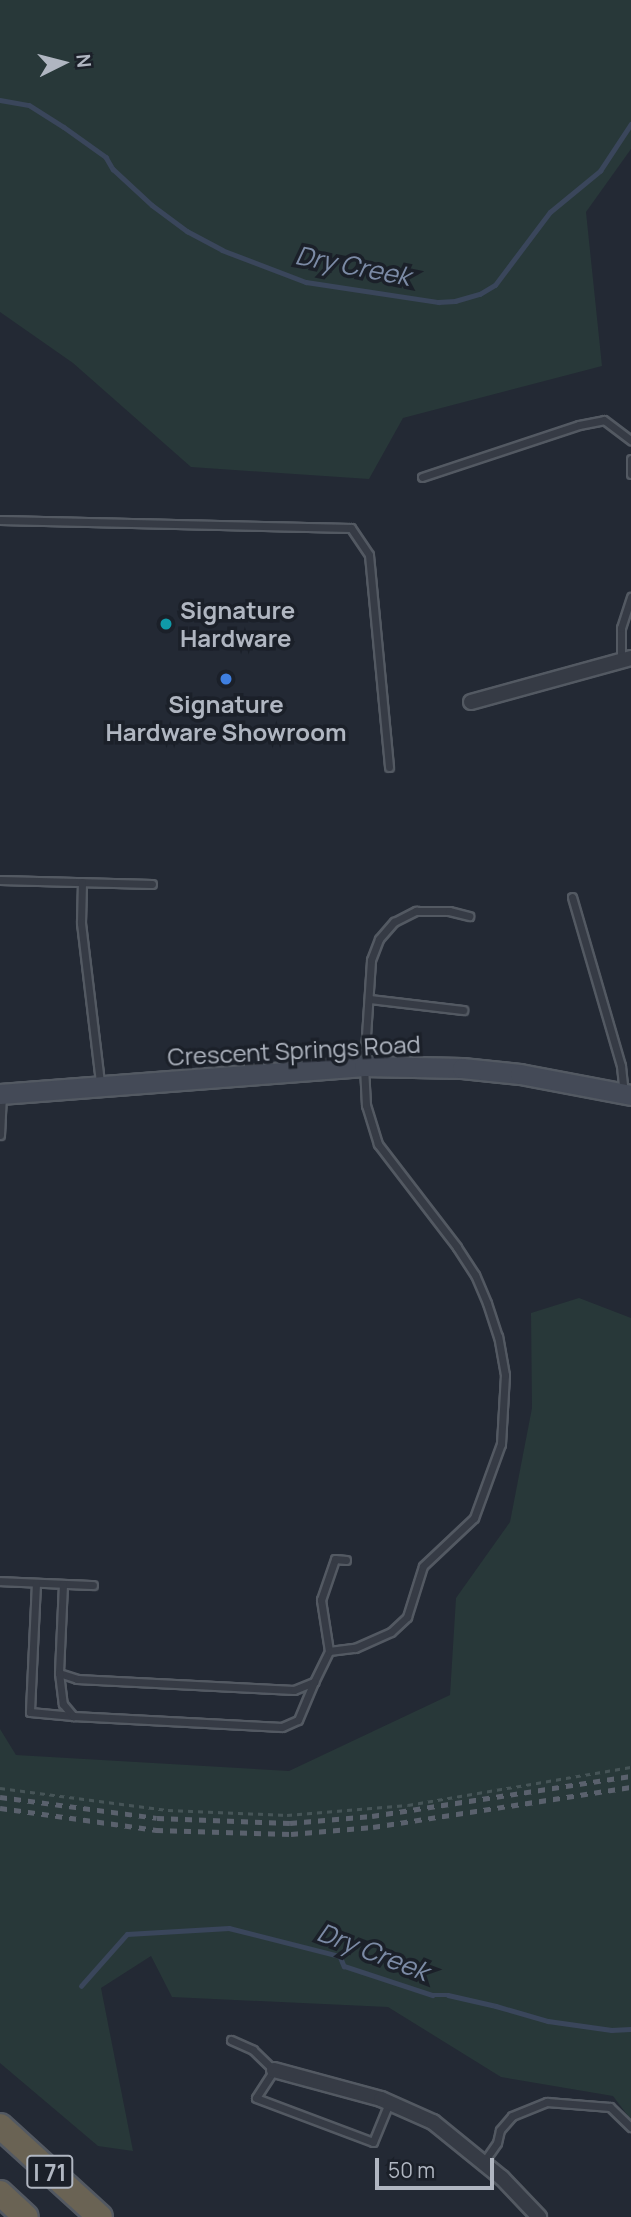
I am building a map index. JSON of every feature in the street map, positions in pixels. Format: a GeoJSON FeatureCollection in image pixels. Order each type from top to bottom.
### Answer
{"type":"FeatureCollection","features":[{"type":"Feature","properties":{"kind":"highway","name":"I 71"},"geometry":{"type":"LineString","coordinates":[[0,2126],[100,2217]]}},
{"type":"Feature","properties":{"kind":"highway","name":"I 71"},"geometry":{"type":"LineString","coordinates":[[0,2193],[26,2217]]}},
{"type":"Feature","properties":{"kind":"main road","name":"Crescent Springs Road"},"geometry":{"type":"LineString","coordinates":[[1,1094],[364,1066],[462,1068],[548,1079],[627,1095]]}},
{"type":"Feature","properties":{"kind":"street"},"geometry":{"type":"LineString","coordinates":[[471,702],[626,659]]}},
{"type":"Feature","properties":{"kind":"street"},"geometry":{"type":"LineString","coordinates":[[274,2070],[389,2102],[433,2122],[483,2163],[538,2217]]}},
{"type":"Feature","properties":{"kind":"lane"},"geometry":{"type":"LineString","coordinates":[[422,477],[579,425],[604,420],[631,440]]}},
{"type":"Feature","properties":{"kind":"lane"},"geometry":{"type":"LineString","coordinates":[[631,459],[631,474]]}},
{"type":"Feature","properties":{"kind":"lane"},"geometry":{"type":"LineString","coordinates":[[0,520],[351,528],[369,555],[389,767]]}},
{"type":"Feature","properties":{"kind":"lane"},"geometry":{"type":"LineString","coordinates":[[626,659],[621,628],[631,597]]}},
{"type":"Feature","properties":{"kind":"lane"},"geometry":{"type":"LineString","coordinates":[[0,880],[152,884]]}},
{"type":"Feature","properties":{"kind":"lane"},"geometry":{"type":"LineString","coordinates":[[82,882],[81,923],[100,1086]]}},
{"type":"Feature","properties":{"kind":"lane"},"geometry":{"type":"LineString","coordinates":[[572,897],[627,1095]]}},
{"type":"Feature","properties":{"kind":"lane"},"geometry":{"type":"LineString","coordinates":[[329,1651],[355,1648],[391,1632],[407,1617],[423,1566],[474,1518],[501,1444],[505,1375],[487,1303],[475,1275],[457,1247],[378,1144],[366,1105],[364,1066],[371,960],[379,939],[394,922],[416,911],[449,911],[469,916]]}},
{"type":"Feature","properties":{"kind":"lane"},"geometry":{"type":"LineString","coordinates":[[369,999],[463,1010]]}},
{"type":"Feature","properties":{"kind":"lane"},"geometry":{"type":"LineString","coordinates":[[0,1135],[1,1094]]}},
{"type":"Feature","properties":{"kind":"lane"},"geometry":{"type":"LineString","coordinates":[[36,1583],[30,1712],[282,1727],[298,1720],[329,1651],[321,1600],[335,1559],[346,1560]]}},
{"type":"Feature","properties":{"kind":"lane"},"geometry":{"type":"LineString","coordinates":[[0,1581],[93,1585]]}},
{"type":"Feature","properties":{"kind":"lane"},"geometry":{"type":"LineString","coordinates":[[62,1584],[59,1673],[63,1704],[73,1716]]}},
{"type":"Feature","properties":{"kind":"lane"},"geometry":{"type":"LineString","coordinates":[[59,1673],[77,1679],[294,1690],[314,1682]]}},
{"type":"Feature","properties":{"kind":"lane"},"geometry":{"type":"LineString","coordinates":[[231,2040],[253,2050],[274,2070],[256,2098],[373,2142],[389,2102]]}},
{"type":"Feature","properties":{"kind":"lane"},"geometry":{"type":"LineString","coordinates":[[483,2163],[497,2143],[500,2130],[512,2116],[547,2102],[610,2107],[631,2127]]}},
{"type":"Feature","properties":{"kind":"path"},"geometry":{"type":"LineString","coordinates":[[0,1788],[168,1810],[287,1815],[408,1805],[631,1767]]}},
{"type":"Feature","properties":{"kind":"shaded area"},"geometry":{"type":"Polygon","coordinates":[[[0,0],[631,0],[631,149],[586,212],[602,366],[403,418],[369,479],[191,467],[73,363],[0,312],[0,0]]]}},
{"type":"Feature","properties":{"kind":"shaded area"},"geometry":{"type":"Polygon","coordinates":[[[579,1298],[631,1318],[631,2120],[613,2096],[501,2077],[388,2007],[172,1997],[151,1956],[101,1988],[133,2151],[98,2146],[0,2063],[0,1729],[16,1755],[289,1771],[450,1695],[456,1598],[510,1522],[532,1408],[531,1313],[579,1298]]]}},
{"type":"Feature","properties":{"kind":"waterway","name":"Dry Creek"},"geometry":{"type":"LineString","coordinates":[[0,100],[29,105],[64,127],[106,157],[113,169],[152,205],[187,231],[222,250],[306,282],[438,302],[455,301],[480,294],[495,285],[550,212],[600,171],[631,124]]}},
{"type":"Feature","properties":{"kind":"waterway","name":"Dry Creek"},"geometry":{"type":"LineString","coordinates":[[81,1986],[127,1934],[229,1928],[340,1956],[344,1966],[432,1995],[448,1995],[548,2021],[611,2030],[631,2029]]}},
{"type":"Feature","properties":{"kind":"railway"},"geometry":{"type":"LineString","coordinates":[[0,1797],[157,1818],[290,1823],[372,1816],[631,1776]]}},
{"type":"Feature","properties":{"kind":"railway"},"geometry":{"type":"LineString","coordinates":[[0,1808],[156,1830],[291,1834],[373,1827],[631,1787]]}},
{"type":"Feature","properties":{"kind":"place","name":"Signature Hardware"},"geometry":{"type":"Point","coordinates":[166,624]}},
{"type":"Feature","properties":{"kind":"place","name":"Signature Hardware Showroom"},"geometry":{"type":"Point","coordinates":[226,679]}}]}
